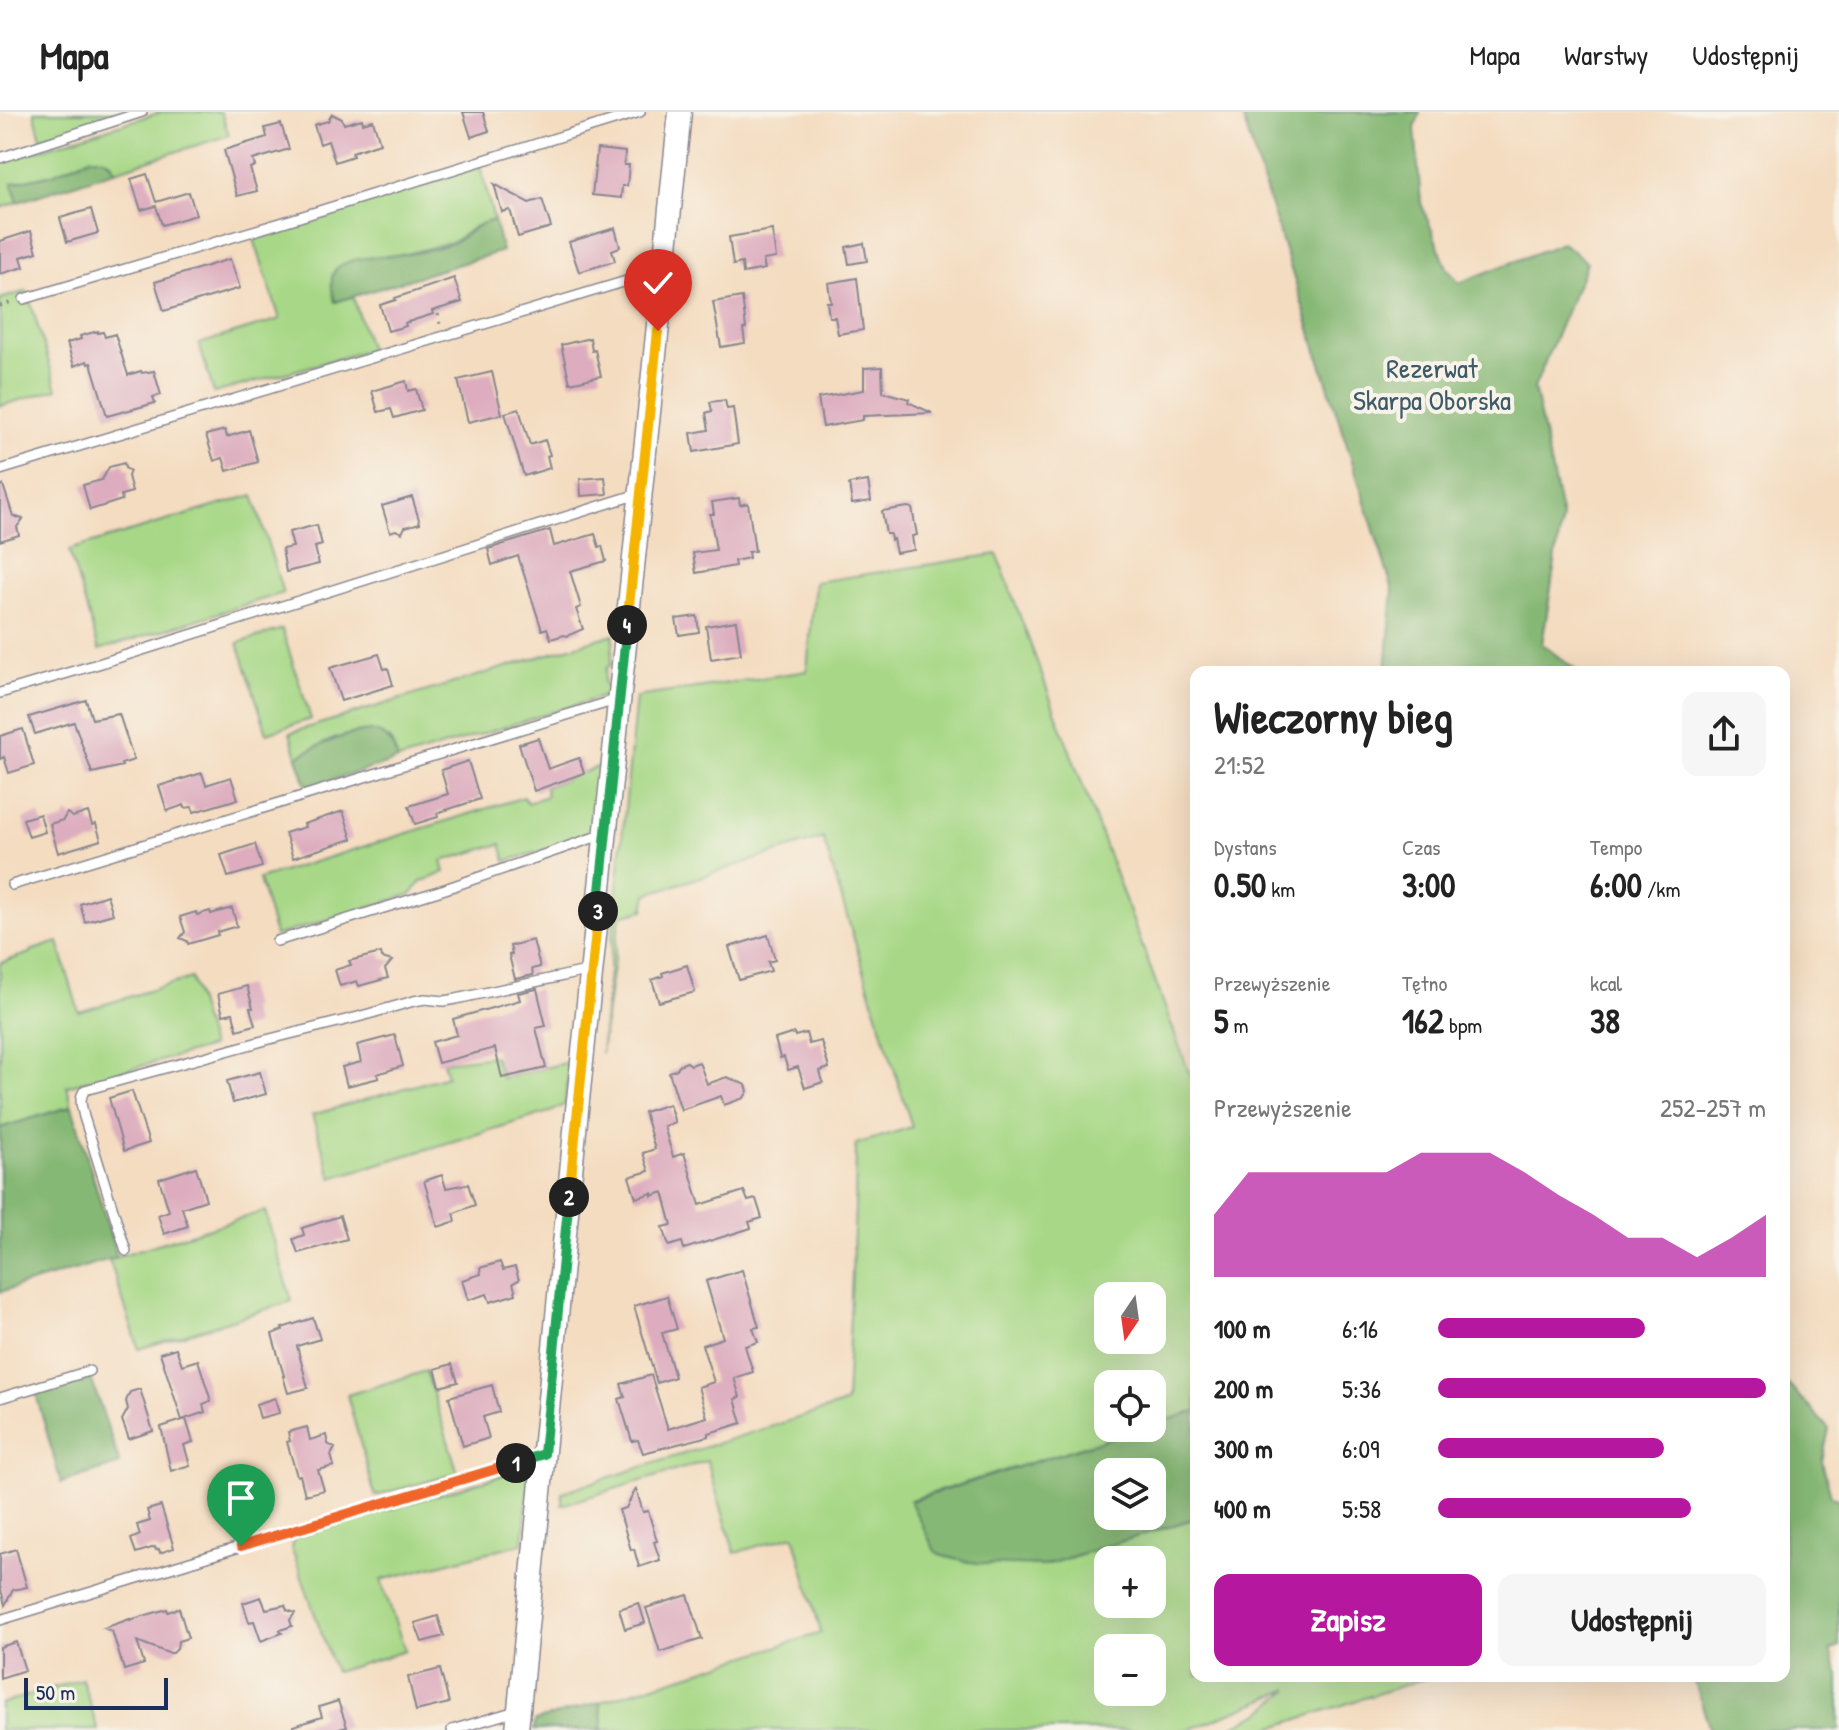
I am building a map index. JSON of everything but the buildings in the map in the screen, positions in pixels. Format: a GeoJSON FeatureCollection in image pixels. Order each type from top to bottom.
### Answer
{"type":"FeatureCollection","features":[{"type":"Feature","properties":{"kind":"street"},"geometry":{"type":"LineString","coordinates":[[518,1720],[591,970],[680,112]]}},
{"type":"Feature","properties":{"kind":"lane"},"geometry":{"type":"LineString","coordinates":[[0,158],[142,112]]}},
{"type":"Feature","properties":{"kind":"lane"},"geometry":{"type":"LineString","coordinates":[[24,299],[640,112]]}},
{"type":"Feature","properties":{"kind":"lane"},"geometry":{"type":"LineString","coordinates":[[0,470],[664,270]]}},
{"type":"Feature","properties":{"kind":"lane"},"geometry":{"type":"LineString","coordinates":[[0,693],[641,493]]}},
{"type":"Feature","properties":{"kind":"lane"},"geometry":{"type":"LineString","coordinates":[[12,885],[619,699]]}},
{"type":"Feature","properties":{"kind":"lane"},"geometry":{"type":"LineString","coordinates":[[277,941],[445,889],[605,834]]}},
{"type":"Feature","properties":{"kind":"lane"},"geometry":{"type":"LineString","coordinates":[[126,1251],[81,1104],[81,1095],[85,1090],[414,1001],[456,999],[591,970]]}},
{"type":"Feature","properties":{"kind":"lane"},"geometry":{"type":"LineString","coordinates":[[0,1398],[89,1371]]}},
{"type":"Feature","properties":{"kind":"lane"},"geometry":{"type":"LineString","coordinates":[[0,1620],[544,1454]]}},
{"type":"Feature","properties":{"kind":"lane"},"geometry":{"type":"LineString","coordinates":[[452,1730],[518,1720]]}},
{"type":"Feature","properties":{"kind":"green space"},"geometry":{"type":"Polygon","coordinates":[[[34,112],[124,112],[41,138],[34,112]]]}},
{"type":"Feature","properties":{"kind":"green space"},"geometry":{"type":"Polygon","coordinates":[[[161,112],[221,112],[229,135],[115,171],[111,162],[91,157],[53,174],[12,184],[18,202],[0,208],[0,162],[161,112]]]}},
{"type":"Feature","properties":{"kind":"green space","name":"Rezerwat Skarpa Oborska"},"geometry":{"type":"Polygon","coordinates":[[[1241,112],[1420,112],[1415,128],[1421,203],[1447,268],[1459,283],[1562,243],[1587,262],[1534,388],[1562,518],[1542,644],[1570,666],[1387,666],[1393,590],[1241,112]]]}},
{"type":"Feature","properties":{"kind":"green space"},"geometry":{"type":"Polygon","coordinates":[[[91,157],[106,160],[115,171],[18,202],[12,183],[53,174],[91,157]]]}},
{"type":"Feature","properties":{"kind":"green space"},"geometry":{"type":"Polygon","coordinates":[[[480,166],[494,220],[472,228],[455,241],[407,254],[336,302],[353,296],[370,350],[214,393],[199,344],[280,319],[254,239],[480,166]]]}},
{"type":"Feature","properties":{"kind":"green space"},"geometry":{"type":"Polygon","coordinates":[[[494,220],[502,251],[335,302],[332,283],[338,267],[364,258],[441,247],[494,220]]]}},
{"type":"Feature","properties":{"kind":"green space"},"geometry":{"type":"Polygon","coordinates":[[[27,291],[57,389],[0,406],[0,299],[27,291]]]}},
{"type":"Feature","properties":{"kind":"green space"},"geometry":{"type":"Polygon","coordinates":[[[253,495],[283,593],[99,650],[69,550],[253,495]]]}},
{"type":"Feature","properties":{"kind":"green space"},"geometry":{"type":"Polygon","coordinates":[[[997,554],[1190,1075],[1190,1413],[1166,1421],[1166,1370],[1094,1370],[1094,1442],[1097,1442],[910,1500],[963,1561],[1043,1566],[1094,1550],[1094,1618],[1166,1618],[1166,1546],[1107,1546],[1166,1530],[1190,1520],[1190,1682],[1413,1682],[1265,1730],[1225,1730],[1259,1714],[1290,1689],[1188,1730],[603,1730],[600,1702],[821,1633],[794,1535],[735,1553],[707,1461],[562,1505],[562,1492],[846,1403],[856,1144],[912,1127],[823,838],[647,894],[644,910],[620,916],[601,1053],[636,697],[807,671],[815,582],[997,554]]]}},
{"type":"Feature","properties":{"kind":"green space"},"geometry":{"type":"Polygon","coordinates":[[[282,629],[311,719],[267,733],[238,643],[282,629]]]}},
{"type":"Feature","properties":{"kind":"green space"},"geometry":{"type":"Polygon","coordinates":[[[614,634],[611,664],[606,669],[604,684],[608,695],[398,760],[391,742],[382,735],[370,732],[344,736],[297,757],[290,733],[614,634]]]}},
{"type":"Feature","properties":{"kind":"green space"},"geometry":{"type":"Polygon","coordinates":[[[371,731],[389,741],[398,760],[307,788],[297,757],[332,740],[371,731]]]}},
{"type":"Feature","properties":{"kind":"green space"},"geometry":{"type":"Polygon","coordinates":[[[600,766],[593,832],[506,861],[501,844],[442,861],[445,872],[421,881],[412,894],[275,936],[259,879],[524,797],[527,803],[547,796],[545,787],[600,766]]]}},
{"type":"Feature","properties":{"kind":"green space"},"geometry":{"type":"Polygon","coordinates":[[[58,942],[79,1012],[191,978],[211,1047],[67,1086],[72,1106],[0,1128],[0,963],[58,942]]]}},
{"type":"Feature","properties":{"kind":"green space"},"geometry":{"type":"Polygon","coordinates":[[[494,1056],[502,1078],[569,1062],[565,1104],[553,1111],[332,1178],[312,1115],[447,1076],[443,1062],[494,1056]]]}},
{"type":"Feature","properties":{"kind":"green space"},"geometry":{"type":"Polygon","coordinates":[[[72,1106],[117,1257],[0,1292],[0,1128],[72,1106]]]}},
{"type":"Feature","properties":{"kind":"green space"},"geometry":{"type":"Polygon","coordinates":[[[265,1211],[292,1301],[139,1349],[109,1259],[265,1211]]]}},
{"type":"Feature","properties":{"kind":"green space"},"geometry":{"type":"Polygon","coordinates":[[[426,1371],[458,1473],[375,1496],[347,1395],[426,1371]]]}},
{"type":"Feature","properties":{"kind":"green space"},"geometry":{"type":"Polygon","coordinates":[[[91,1378],[120,1464],[61,1483],[36,1394],[91,1378]]]}},
{"type":"Feature","properties":{"kind":"green space"},"geometry":{"type":"Polygon","coordinates":[[[1790,1387],[1829,1429],[1822,1462],[1831,1496],[1839,1500],[1839,1647],[1830,1651],[1839,1675],[1839,1730],[1710,1730],[1695,1682],[1790,1682],[1790,1387]]]}},
{"type":"Feature","properties":{"kind":"green space"},"geometry":{"type":"Polygon","coordinates":[[[1190,1413],[1190,1520],[1166,1527],[1166,1458],[1094,1458],[1094,1530],[1158,1530],[1106,1546],[1094,1546],[1094,1550],[1042,1566],[985,1564],[943,1556],[935,1551],[910,1501],[1098,1442],[1166,1442],[1166,1421],[1190,1413]]]}},
{"type":"Feature","properties":{"kind":"green space"},"geometry":{"type":"Polygon","coordinates":[[[530,1467],[523,1543],[381,1580],[405,1651],[335,1672],[292,1549],[294,1538],[530,1467]]]}},
{"type":"Feature","properties":{"kind":"green space"},"geometry":{"type":"Polygon","coordinates":[[[82,1679],[98,1730],[0,1730],[0,1704],[82,1679]]]}},
{"type":"Feature","properties":{"kind":"green space"},"geometry":{"type":"Polygon","coordinates":[[[600,1702],[603,1730],[534,1730],[535,1721],[600,1702]]]}},
{"type":"Feature","properties":{"kind":"route"},"geometry":{"type":"LineString","coordinates":[[241,1546],[544,1454],[658,331]]}}]}
